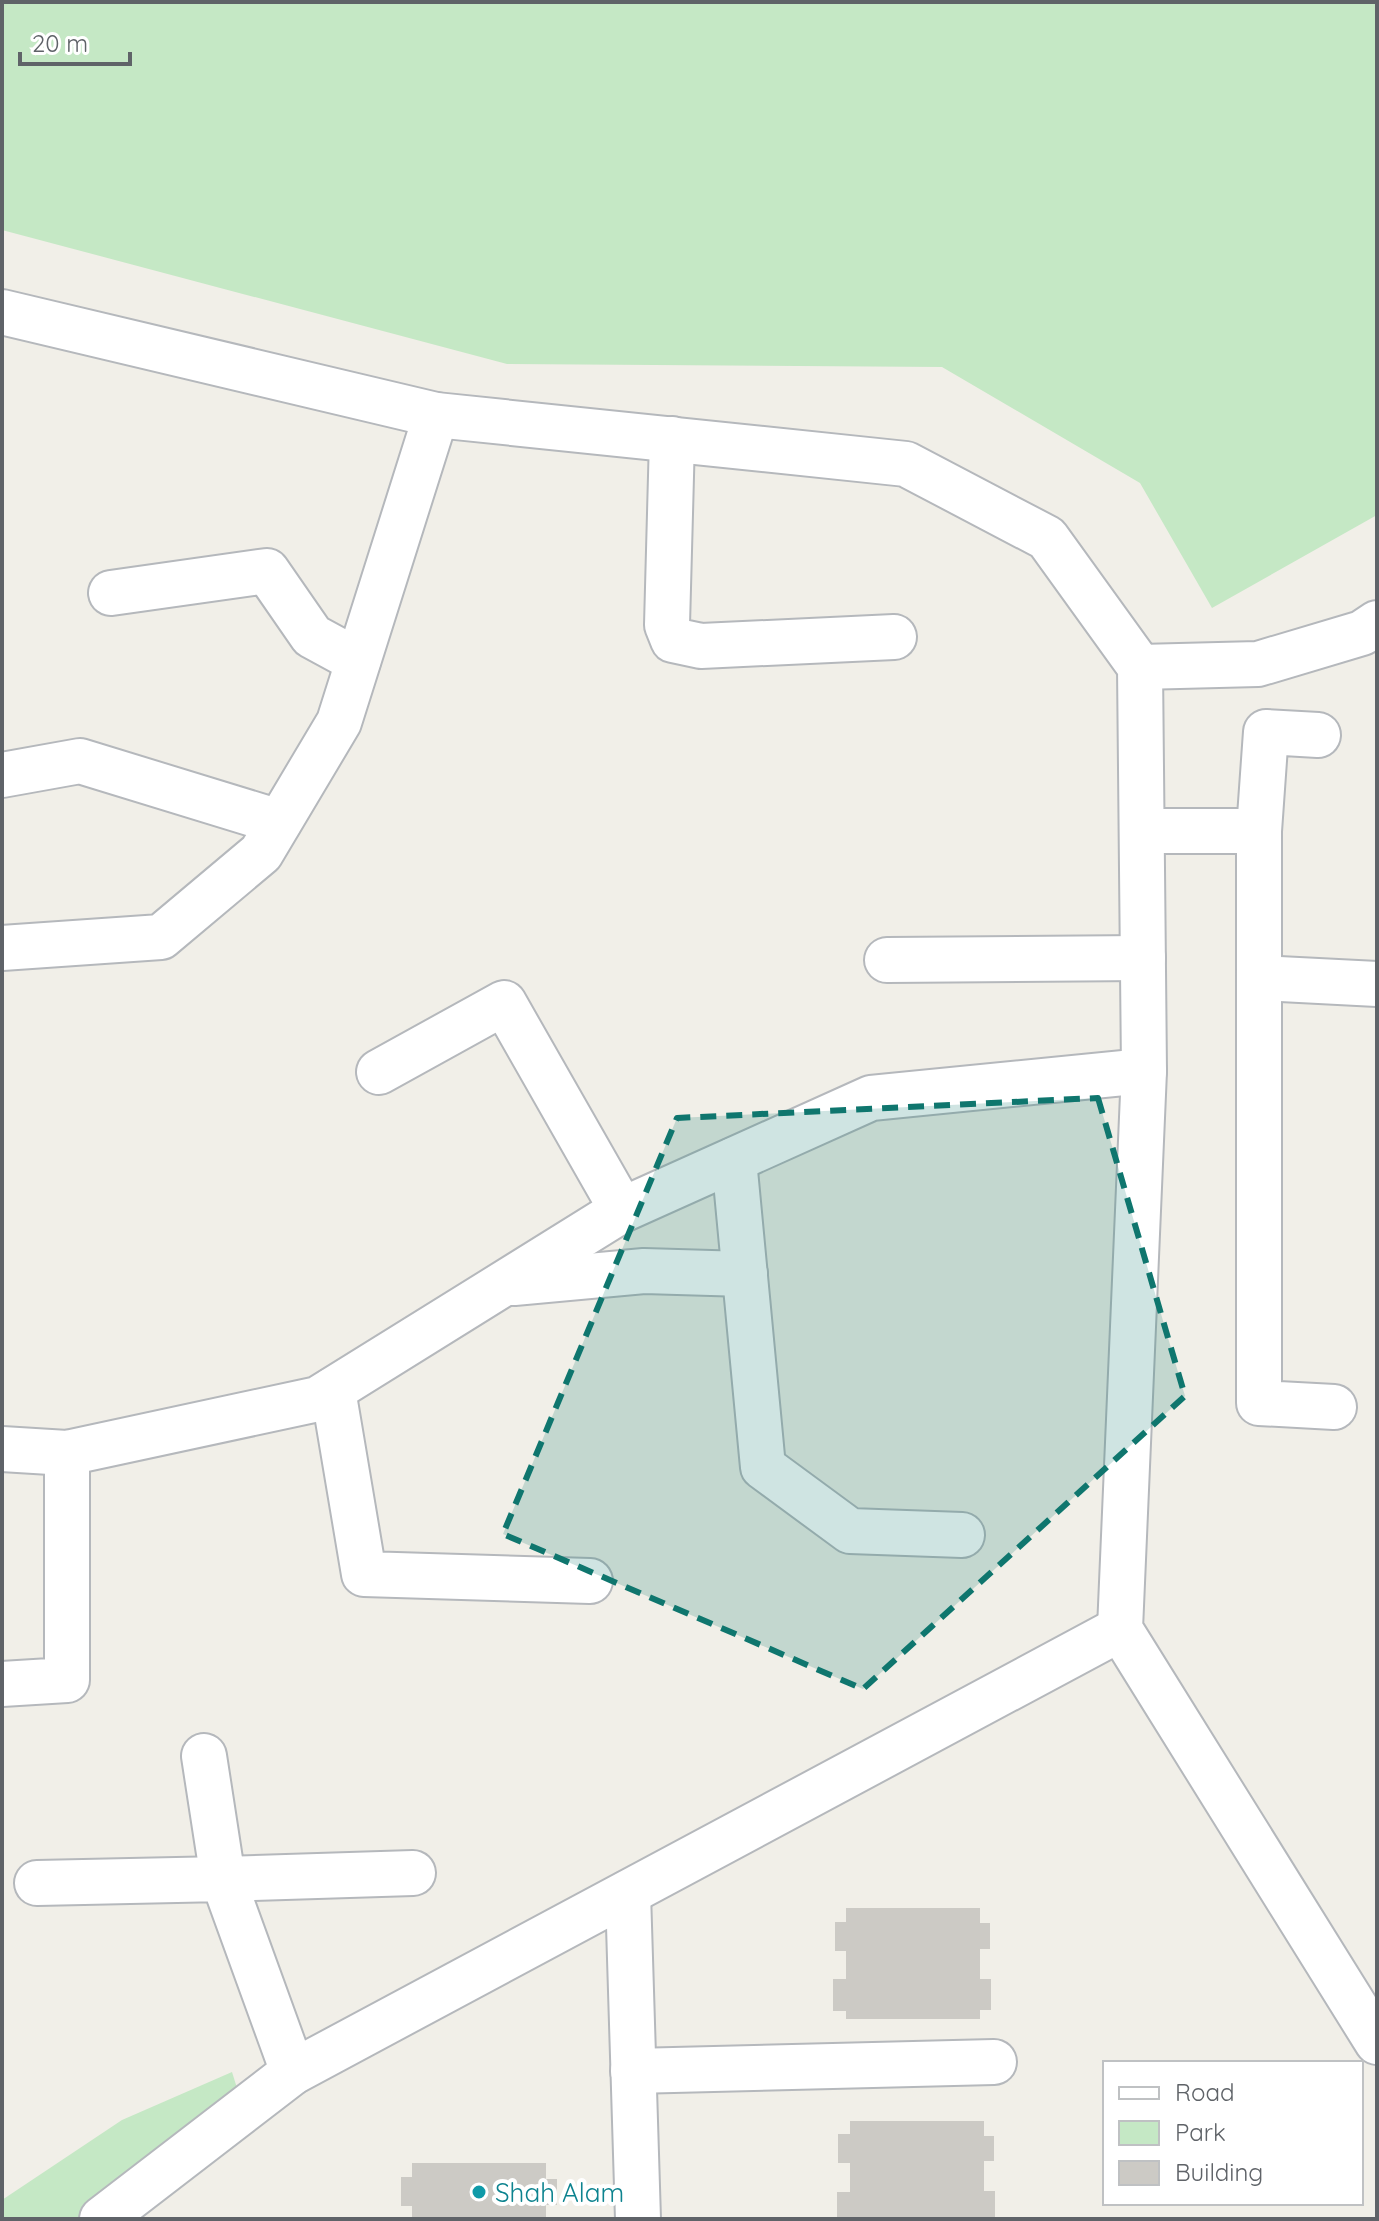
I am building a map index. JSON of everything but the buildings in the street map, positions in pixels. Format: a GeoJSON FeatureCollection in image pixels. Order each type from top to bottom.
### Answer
{"type":"FeatureCollection","features":[{"type":"Feature","properties":{"kind":"lane"},"geometry":{"type":"LineString","coordinates":[[2,312],[436,415],[906,464],[1047,538],[1140,667],[1144,1071],[1120,1629],[1374,2031]]}},
{"type":"Feature","properties":{"kind":"lane"},"geometry":{"type":"LineString","coordinates":[[2,948],[161,937],[261,853],[339,722],[436,415]]}},
{"type":"Feature","properties":{"kind":"lane"},"geometry":{"type":"LineString","coordinates":[[672,439],[667,625],[673,640],[701,646],[894,637]]}},
{"type":"Feature","properties":{"kind":"lane"},"geometry":{"type":"LineString","coordinates":[[111,593],[267,571],[312,636],[358,661]]}},
{"type":"Feature","properties":{"kind":"lane"},"geometry":{"type":"LineString","coordinates":[[1140,667],[1258,664],[1362,633],[1377,623]]}},
{"type":"Feature","properties":{"kind":"lane"},"geometry":{"type":"LineString","coordinates":[[1318,735],[1266,732],[1259,831],[1259,1403],[1334,1407]]}},
{"type":"Feature","properties":{"kind":"lane"},"geometry":{"type":"LineString","coordinates":[[2,775],[80,761],[279,822]]}},
{"type":"Feature","properties":{"kind":"lane"},"geometry":{"type":"LineString","coordinates":[[1142,831],[1259,831]]}},
{"type":"Feature","properties":{"kind":"lane"},"geometry":{"type":"LineString","coordinates":[[887,960],[1143,958]]}},
{"type":"Feature","properties":{"kind":"lane"},"geometry":{"type":"LineString","coordinates":[[1259,978],[1377,984]]}},
{"type":"Feature","properties":{"kind":"lane"},"geometry":{"type":"LineString","coordinates":[[379,1072],[504,1003],[622,1210]]}},
{"type":"Feature","properties":{"kind":"lane"},"geometry":{"type":"LineString","coordinates":[[2,1449],[67,1453],[318,1399],[622,1210],[871,1098],[1144,1071]]}},
{"type":"Feature","properties":{"kind":"lane"},"geometry":{"type":"LineString","coordinates":[[734,1160],[763,1467],[850,1531],[962,1535]]}},
{"type":"Feature","properties":{"kind":"lane"},"geometry":{"type":"LineString","coordinates":[[503,1284],[644,1271],[745,1274]]}},
{"type":"Feature","properties":{"kind":"lane"},"geometry":{"type":"LineString","coordinates":[[333,1390],[364,1574],[590,1581]]}},
{"type":"Feature","properties":{"kind":"lane"},"geometry":{"type":"LineString","coordinates":[[2,1684],[67,1680],[67,1453]]}},
{"type":"Feature","properties":{"kind":"lane"},"geometry":{"type":"LineString","coordinates":[[102,2219],[293,2072],[1120,1629]]}},
{"type":"Feature","properties":{"kind":"lane"},"geometry":{"type":"LineString","coordinates":[[204,1756],[223,1879],[293,2072]]}},
{"type":"Feature","properties":{"kind":"lane"},"geometry":{"type":"LineString","coordinates":[[37,1883],[413,1873]]}},
{"type":"Feature","properties":{"kind":"lane"},"geometry":{"type":"LineString","coordinates":[[628,1893],[638,2219]]}},
{"type":"Feature","properties":{"kind":"lane"},"geometry":{"type":"LineString","coordinates":[[633,2071],[994,2062]]}},
{"type":"Feature","properties":{"kind":"highlighted area"},"geometry":{"type":"Polygon","coordinates":[[[1098,1098],[1185,1396],[863,1689],[503,1534],[677,1118],[1098,1098]]]}},
{"type":"Feature","properties":{"kind":"green space"},"geometry":{"type":"Polygon","coordinates":[[[2,2],[1377,2],[1377,515],[1212,608],[1140,483],[942,367],[507,364],[2,230],[2,2]]]}},
{"type":"Feature","properties":{"kind":"green space"},"geometry":{"type":"Polygon","coordinates":[[[232,2072],[241,2101],[78,2219],[2,2219],[2,2200],[122,2120],[232,2072]]]}},
{"type":"Feature","properties":{"kind":"place","name":"Shah Alam"},"geometry":{"type":"Point","coordinates":[479,2192]}}]}
